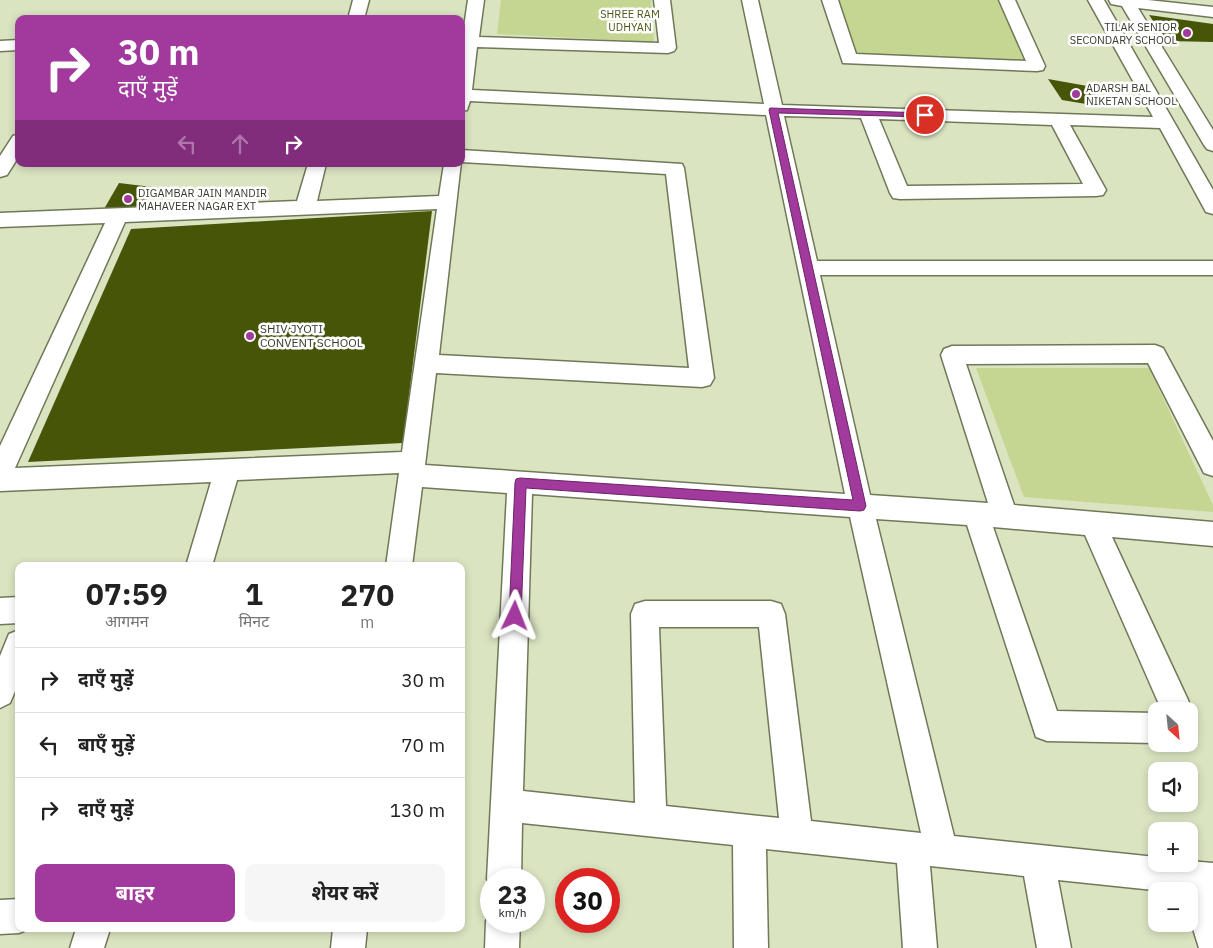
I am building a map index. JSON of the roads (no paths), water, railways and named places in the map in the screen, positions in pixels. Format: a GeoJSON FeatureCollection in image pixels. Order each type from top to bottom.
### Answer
{"type":"FeatureCollection","features":[{"type":"Feature","properties":{"kind":"street"},"geometry":{"type":"LineString","coordinates":[[357,15],[361,0]]}},
{"type":"Feature","properties":{"kind":"street"},"geometry":{"type":"LineString","coordinates":[[465,78],[476,0]]}},
{"type":"Feature","properties":{"kind":"street"},"geometry":{"type":"LineString","coordinates":[[470,42],[668,48],[662,0]]}},
{"type":"Feature","properties":{"kind":"street"},"geometry":{"type":"LineString","coordinates":[[750,0],[860,506],[927,850],[920,948]]}},
{"type":"Feature","properties":{"kind":"street"},"geometry":{"type":"LineString","coordinates":[[830,0],[849,59],[1037,66],[1007,0]]}},
{"type":"Feature","properties":{"kind":"street"},"geometry":{"type":"LineString","coordinates":[[1096,0],[1213,207]]}},
{"type":"Feature","properties":{"kind":"street"},"geometry":{"type":"LineString","coordinates":[[1109,0],[1213,12]]}},
{"type":"Feature","properties":{"kind":"street"},"geometry":{"type":"LineString","coordinates":[[1127,2],[1213,145]]}},
{"type":"Feature","properties":{"kind":"street"},"geometry":{"type":"LineString","coordinates":[[0,46],[15,45]]}},
{"type":"Feature","properties":{"kind":"street"},"geometry":{"type":"LineString","coordinates":[[465,100],[1166,123]]}},
{"type":"Feature","properties":{"kind":"street"},"geometry":{"type":"LineString","coordinates":[[868,113],[900,193],[1096,190],[1058,120]]}},
{"type":"Feature","properties":{"kind":"street"},"geometry":{"type":"LineString","coordinates":[[0,171],[15,147]]}},
{"type":"Feature","properties":{"kind":"street"},"geometry":{"type":"LineString","coordinates":[[426,363],[702,378],[675,168],[465,156]]}},
{"type":"Feature","properties":{"kind":"street"},"geometry":{"type":"LineString","coordinates":[[305,208],[316,167]]}},
{"type":"Feature","properties":{"kind":"street"},"geometry":{"type":"LineString","coordinates":[[400,562],[453,167]]}},
{"type":"Feature","properties":{"kind":"street"},"geometry":{"type":"LineString","coordinates":[[3,225],[118,215],[448,202]]}},
{"type":"Feature","properties":{"kind":"street"},"geometry":{"type":"LineString","coordinates":[[0,473],[118,215]]}},
{"type":"Feature","properties":{"kind":"street"},"geometry":{"type":"LineString","coordinates":[[808,268],[1213,268]]}},
{"type":"Feature","properties":{"kind":"street"},"geometry":{"type":"LineString","coordinates":[[1005,516],[952,355],[1155,354],[1213,465]]}},
{"type":"Feature","properties":{"kind":"street"},"geometry":{"type":"LineString","coordinates":[[0,480],[227,470],[412,469],[520,483],[1005,516],[1213,534]]}},
{"type":"Feature","properties":{"kind":"street"},"geometry":{"type":"LineString","coordinates":[[200,562],[227,470]]}},
{"type":"Feature","properties":{"kind":"street"},"geometry":{"type":"LineString","coordinates":[[504,868],[520,483]]}},
{"type":"Feature","properties":{"kind":"street"},"geometry":{"type":"LineString","coordinates":[[976,514],[1047,726],[1148,728]]}},
{"type":"Feature","properties":{"kind":"street"},"geometry":{"type":"LineString","coordinates":[[1092,523],[1173,702]]}},
{"type":"Feature","properties":{"kind":"street"},"geometry":{"type":"LineString","coordinates":[[0,611],[15,610]]}},
{"type":"Feature","properties":{"kind":"street"},"geometry":{"type":"LineString","coordinates":[[651,820],[645,614],[771,614],[797,836]]}},
{"type":"Feature","properties":{"kind":"street"},"geometry":{"type":"LineString","coordinates":[[0,693],[15,654]]}},
{"type":"Feature","properties":{"kind":"street"},"geometry":{"type":"LineString","coordinates":[[507,805],[1204,879],[1213,941]]}},
{"type":"Feature","properties":{"kind":"street"},"geometry":{"type":"LineString","coordinates":[[749,831],[751,948]]}},
{"type":"Feature","properties":{"kind":"street"},"geometry":{"type":"LineString","coordinates":[[1038,862],[1054,948]]}},
{"type":"Feature","properties":{"kind":"street"},"geometry":{"type":"LineString","coordinates":[[0,917],[15,916]]}},
{"type":"Feature","properties":{"kind":"street"},"geometry":{"type":"LineString","coordinates":[[87,948],[92,932]]}},
{"type":"Feature","properties":{"kind":"street"},"geometry":{"type":"LineString","coordinates":[[348,948],[350,932]]}},
{"type":"Feature","properties":{"kind":"street"},"geometry":{"type":"LineString","coordinates":[[502,948],[503,933]]}},
{"type":"Feature","properties":{"kind":"place","name":"TILAK SENIOR SECONDARY SCHOOL"},"geometry":{"type":"Point","coordinates":[1187,33]}},
{"type":"Feature","properties":{"kind":"place","name":"ADARSH BAL NIKETAN SCHOOL"},"geometry":{"type":"Point","coordinates":[1076,94]}},
{"type":"Feature","properties":{"kind":"place","name":"DIGAMBAR JAIN MANDIR MAHAVEER NAGAR EXT"},"geometry":{"type":"Point","coordinates":[128,199]}},
{"type":"Feature","properties":{"kind":"place","name":"SHIV JYOTI CONVENT SCHOOL"},"geometry":{"type":"Point","coordinates":[250,336]}},
{"type":"Feature","properties":{"kind":"park label","name":"SHREE RAM UDHYAN"},"geometry":{"type":"Point","coordinates":[630,20]}}]}
